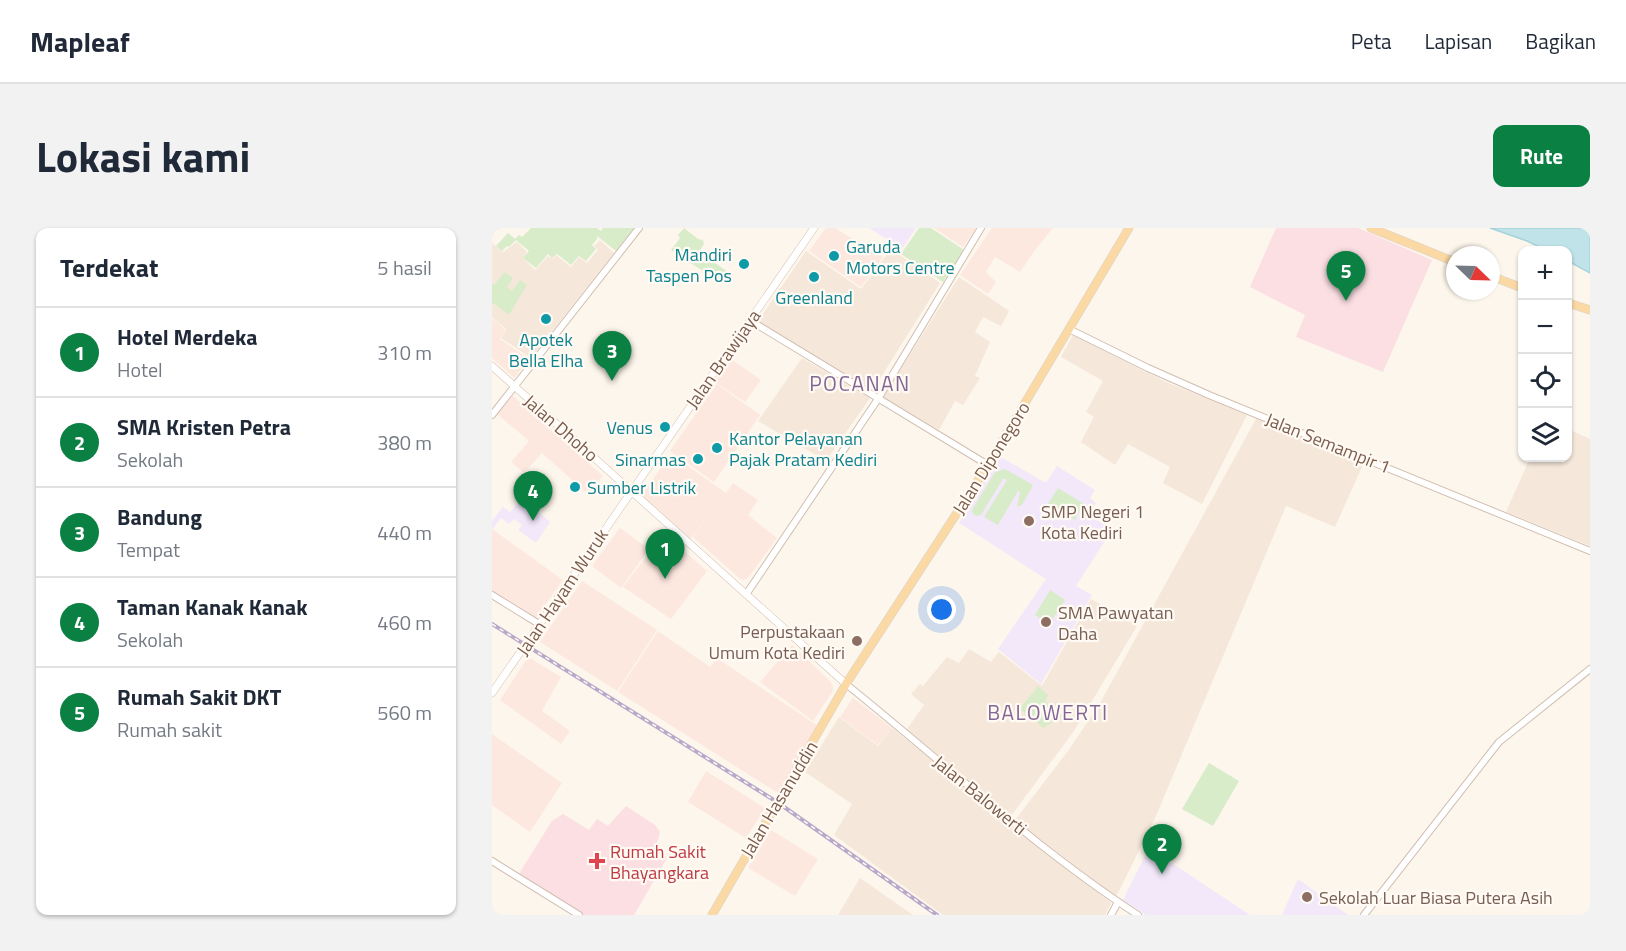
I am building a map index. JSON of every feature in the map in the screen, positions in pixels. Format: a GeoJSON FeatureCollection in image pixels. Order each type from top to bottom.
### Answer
{"type":"FeatureCollection","features":[{"type":"Feature","properties":{"kind":"main road","name":"Jalan Brawijaya"},"geometry":{"type":"LineString","coordinates":[[631,490],[814,228]]}},
{"type":"Feature","properties":{"kind":"main road","name":"Jalan Diponegoro"},"geometry":{"type":"LineString","coordinates":[[846,684],[988,465],[1129,228]]}},
{"type":"Feature","properties":{"kind":"main road"},"geometry":{"type":"LineString","coordinates":[[1371,228],[1446,258]]}},
{"type":"Feature","properties":{"kind":"main road"},"geometry":{"type":"LineString","coordinates":[[1500,279],[1518,286]]}},
{"type":"Feature","properties":{"kind":"main road"},"geometry":{"type":"LineString","coordinates":[[1572,304],[1590,310]]}},
{"type":"Feature","properties":{"kind":"main road","name":"Jalan Dhoho"},"geometry":{"type":"LineString","coordinates":[[492,366],[846,684]]}},
{"type":"Feature","properties":{"kind":"main road","name":"Jalan Hayam Wuruk"},"geometry":{"type":"LineString","coordinates":[[492,693],[495,684],[631,490]]}},
{"type":"Feature","properties":{"kind":"main road","name":"Jalan Hasanuddin"},"geometry":{"type":"LineString","coordinates":[[712,915],[846,684]]}},
{"type":"Feature","properties":{"kind":"street"},"geometry":{"type":"LineString","coordinates":[[492,415],[639,228]]}},
{"type":"Feature","properties":{"kind":"street"},"geometry":{"type":"LineString","coordinates":[[747,593],[878,399],[981,228]]}},
{"type":"Feature","properties":{"kind":"street"},"geometry":{"type":"LineString","coordinates":[[751,321],[988,465]]}},
{"type":"Feature","properties":{"kind":"street","name":"Jalan Semampir 1"},"geometry":{"type":"LineString","coordinates":[[1069,329],[1209,395],[1590,551]]}},
{"type":"Feature","properties":{"kind":"street"},"geometry":{"type":"LineString","coordinates":[[492,595],[539,624]]}},
{"type":"Feature","properties":{"kind":"street"},"geometry":{"type":"LineString","coordinates":[[1364,915],[1499,742],[1590,669]]}},
{"type":"Feature","properties":{"kind":"street","name":"Jalan Balowerti"},"geometry":{"type":"LineString","coordinates":[[846,684],[1068,866],[1138,915]]}},
{"type":"Feature","properties":{"kind":"street"},"geometry":{"type":"LineString","coordinates":[[492,861],[579,915]]}},
{"type":"Feature","properties":{"kind":"street"},"geometry":{"type":"LineString","coordinates":[[1111,915],[1118,902]]}},
{"type":"Feature","properties":{"kind":"shaded area"},"geometry":{"type":"Polygon","coordinates":[[[826,228],[835,228],[883,257],[861,287],[809,251],[826,228]]]}},
{"type":"Feature","properties":{"kind":"shaded area"},"geometry":{"type":"Polygon","coordinates":[[[869,228],[916,228],[902,249],[869,228]]]}},
{"type":"Feature","properties":{"kind":"shaded area"},"geometry":{"type":"Polygon","coordinates":[[[934,228],[976,228],[963,247],[934,228]]]}},
{"type":"Feature","properties":{"kind":"shaded area"},"geometry":{"type":"Polygon","coordinates":[[[992,228],[1053,228],[1020,272],[995,257],[986,272],[996,282],[988,294],[960,275],[992,228]]]}},
{"type":"Feature","properties":{"kind":"shaded area"},"geometry":{"type":"Polygon","coordinates":[[[1276,228],[1358,228],[1432,260],[1383,372],[1296,337],[1305,315],[1250,287],[1276,228]]]}},
{"type":"Feature","properties":{"kind":"shaded area"},"geometry":{"type":"Polygon","coordinates":[[[600,240],[614,253],[531,358],[501,338],[506,329],[492,317],[492,243],[503,252],[517,242],[527,252],[523,258],[535,270],[548,256],[553,259],[556,255],[571,267],[579,257],[587,263],[598,250],[594,246],[600,240]]]}},
{"type":"Feature","properties":{"kind":"shaded area"},"geometry":{"type":"Polygon","coordinates":[[[891,249],[940,283],[873,390],[758,321],[806,251],[861,289],[891,249]]]}},
{"type":"Feature","properties":{"kind":"shaded area"},"geometry":{"type":"Polygon","coordinates":[[[959,277],[1009,311],[1001,326],[983,317],[975,332],[990,342],[975,376],[980,378],[963,405],[955,401],[939,430],[883,397],[959,277]]]}},
{"type":"Feature","properties":{"kind":"shaded area"},"geometry":{"type":"Polygon","coordinates":[[[492,318],[505,329],[500,339],[529,359],[514,378],[492,358],[492,318]]]}},
{"type":"Feature","properties":{"kind":"shaded area"},"geometry":{"type":"Polygon","coordinates":[[[1073,335],[1166,382],[1247,415],[1202,504],[1163,483],[1170,467],[1128,444],[1115,465],[1081,442],[1094,417],[1086,412],[1103,381],[1061,357],[1073,335]]]}},
{"type":"Feature","properties":{"kind":"shaded area"},"geometry":{"type":"Polygon","coordinates":[[[802,358],[870,398],[826,461],[758,421],[802,358]]]}},
{"type":"Feature","properties":{"kind":"shaded area"},"geometry":{"type":"Polygon","coordinates":[[[731,359],[761,380],[745,402],[715,382],[731,359]]]}},
{"type":"Feature","properties":{"kind":"shaded area"},"geometry":{"type":"Polygon","coordinates":[[[717,384],[760,415],[714,482],[670,451],[717,384]]]}},
{"type":"Feature","properties":{"kind":"shaded area"},"geometry":{"type":"Polygon","coordinates":[[[512,395],[603,476],[588,494],[542,453],[524,473],[511,462],[529,441],[497,414],[512,395]]]}},
{"type":"Feature","properties":{"kind":"shaded area"},"geometry":{"type":"Polygon","coordinates":[[[1257,417],[1365,460],[1335,527],[1286,506],[1156,816],[1116,897],[1015,820],[1068,751],[1099,705],[1257,417]]]}},
{"type":"Feature","properties":{"kind":"shaded area"},"geometry":{"type":"Polygon","coordinates":[[[1572,431],[1590,439],[1590,546],[1506,512],[1528,462],[1572,462],[1572,431]]]}},
{"type":"Feature","properties":{"kind":"shaded area"},"geometry":{"type":"Polygon","coordinates":[[[671,454],[726,493],[733,483],[758,500],[748,515],[777,538],[749,577],[744,580],[740,579],[693,537],[712,511],[690,540],[644,499],[643,493],[671,454]]]}},
{"type":"Feature","properties":{"kind":"shaded area","name":"SMP Negeri 1 Kota Kediri"},"geometry":{"type":"Polygon","coordinates":[[[999,456],[1046,483],[1057,466],[1095,490],[1090,498],[1096,503],[1089,515],[1112,530],[1076,586],[1092,595],[1041,684],[998,649],[1046,579],[959,523],[999,456]]]}},
{"type":"Feature","properties":{"kind":"shaded area"},"geometry":{"type":"Polygon","coordinates":[[[522,498],[550,522],[536,543],[518,530],[522,525],[514,519],[509,524],[501,518],[492,530],[492,521],[503,507],[510,512],[522,498]]]}},
{"type":"Feature","properties":{"kind":"shaded area"},"geometry":{"type":"Polygon","coordinates":[[[620,528],[649,549],[621,588],[592,566],[620,528]]]}},
{"type":"Feature","properties":{"kind":"shaded area"},"geometry":{"type":"Polygon","coordinates":[[[492,529],[563,580],[535,619],[492,592],[492,529]]]}},
{"type":"Feature","properties":{"kind":"shaded area"},"geometry":{"type":"Polygon","coordinates":[[[661,531],[707,571],[671,619],[623,587],[653,548],[650,545],[661,531]]]}},
{"type":"Feature","properties":{"kind":"shaded area"},"geometry":{"type":"Polygon","coordinates":[[[582,581],[657,630],[617,691],[540,642],[582,581]]]}},
{"type":"Feature","properties":{"kind":"shaded area"},"geometry":{"type":"Polygon","coordinates":[[[1091,599],[1137,626],[1074,731],[1011,816],[907,729],[924,705],[911,694],[920,684],[923,686],[947,657],[959,663],[969,649],[991,662],[999,652],[1042,686],[1091,599]]]}},
{"type":"Feature","properties":{"kind":"shaded area"},"geometry":{"type":"Polygon","coordinates":[[[658,631],[710,667],[717,658],[818,726],[778,793],[618,692],[658,631]]]}},
{"type":"Feature","properties":{"kind":"shaded area"},"geometry":{"type":"Polygon","coordinates":[[[792,645],[833,686],[833,691],[813,721],[760,682],[792,645]]]}},
{"type":"Feature","properties":{"kind":"shaded area"},"geometry":{"type":"Polygon","coordinates":[[[528,657],[561,677],[542,711],[570,731],[561,744],[500,700],[528,657]]]}},
{"type":"Feature","properties":{"kind":"shaded area"},"geometry":{"type":"Polygon","coordinates":[[[853,698],[892,728],[878,745],[840,717],[853,698]]]}},
{"type":"Feature","properties":{"kind":"shaded area"},"geometry":{"type":"Polygon","coordinates":[[[839,717],[878,746],[892,728],[1111,903],[1105,915],[943,915],[834,835],[852,804],[805,772],[839,717]]]}},
{"type":"Feature","properties":{"kind":"shaded area"},"geometry":{"type":"Polygon","coordinates":[[[492,734],[562,783],[530,832],[492,805],[492,734]]]}},
{"type":"Feature","properties":{"kind":"shaded area"},"geometry":{"type":"Polygon","coordinates":[[[706,771],[765,808],[746,838],[688,802],[706,771]]]}},
{"type":"Feature","properties":{"kind":"shaded area","name":"Rumah Sakit Bhayangkara"},"geometry":{"type":"Polygon","coordinates":[[[626,806],[655,825],[660,832],[658,849],[667,858],[634,915],[584,915],[517,877],[552,821],[563,814],[589,830],[597,819],[608,826],[626,806]]]}},
{"type":"Feature","properties":{"kind":"shaded area"},"geometry":{"type":"Polygon","coordinates":[[[771,830],[818,859],[795,896],[748,868],[771,830]]]}},
{"type":"Feature","properties":{"kind":"shaded area"},"geometry":{"type":"Polygon","coordinates":[[[1149,848],[1250,915],[1146,915],[1123,900],[1149,848]]]}},
{"type":"Feature","properties":{"kind":"shaded area"},"geometry":{"type":"Polygon","coordinates":[[[860,878],[913,915],[838,915],[860,878]]]}},
{"type":"Feature","properties":{"kind":"shaded area","name":"Sekolah Luar Biasa Putera Asih"},"geometry":{"type":"Polygon","coordinates":[[[1298,879],[1348,915],[1282,915],[1298,879]]]}},
{"type":"Feature","properties":{"kind":"green space"},"geometry":{"type":"Polygon","coordinates":[[[531,228],[597,228],[601,231],[603,228],[634,228],[616,251],[597,236],[592,245],[596,249],[586,261],[579,256],[571,265],[557,254],[552,258],[548,254],[536,268],[523,258],[529,251],[516,240],[502,251],[496,246],[508,233],[515,239],[519,235],[522,237],[531,228]]]}},
{"type":"Feature","properties":{"kind":"green space"},"geometry":{"type":"Polygon","coordinates":[[[684,228],[698,239],[703,240],[704,244],[699,252],[731,274],[723,284],[671,250],[684,228]]]}},
{"type":"Feature","properties":{"kind":"green space"},"geometry":{"type":"Polygon","coordinates":[[[919,228],[931,228],[964,250],[943,282],[901,254],[919,228]]]}},
{"type":"Feature","properties":{"kind":"green space"},"geometry":{"type":"Polygon","coordinates":[[[505,272],[513,278],[507,287],[512,291],[520,280],[527,285],[509,315],[492,304],[492,284],[494,285],[505,272]]]}},
{"type":"Feature","properties":{"kind":"green space"},"geometry":{"type":"Polygon","coordinates":[[[1005,469],[1033,485],[1022,505],[1017,507],[1020,492],[1018,491],[998,525],[984,517],[1006,479],[1003,479],[981,515],[976,516],[972,510],[995,472],[1005,469]]]}},
{"type":"Feature","properties":{"kind":"green space"},"geometry":{"type":"Polygon","coordinates":[[[1058,488],[1084,504],[1075,520],[1048,504],[1058,488]]]}},
{"type":"Feature","properties":{"kind":"green space"},"geometry":{"type":"Polygon","coordinates":[[[1050,590],[1065,600],[1049,624],[1035,615],[1050,590]]]}},
{"type":"Feature","properties":{"kind":"green space"},"geometry":{"type":"Polygon","coordinates":[[[1038,686],[1048,695],[1045,701],[1063,716],[1043,728],[1028,714],[1019,710],[1038,686]]]}},
{"type":"Feature","properties":{"kind":"green space"},"geometry":{"type":"Polygon","coordinates":[[[1209,763],[1239,781],[1213,826],[1182,809],[1209,763]]]}},
{"type":"Feature","properties":{"kind":"water"},"geometry":{"type":"Polygon","coordinates":[[[1490,228],[1590,228],[1590,273],[1572,263],[1572,246],[1538,246],[1490,228]]]}},
{"type":"Feature","properties":{"kind":"railway"},"geometry":{"type":"LineString","coordinates":[[492,624],[777,802],[937,915]]}},
{"type":"Feature","properties":{"kind":"place","name":"Garuda Motors Centre"},"geometry":{"type":"Point","coordinates":[834,256]}},
{"type":"Feature","properties":{"kind":"place","name":"Mandiri Taspen Pos"},"geometry":{"type":"Point","coordinates":[744,264]}},
{"type":"Feature","properties":{"kind":"place","name":"Greenland"},"geometry":{"type":"Point","coordinates":[814,277]}},
{"type":"Feature","properties":{"kind":"place","name":"Rumah Sakit DKT"},"geometry":{"type":"Point","coordinates":[1346,301]}},
{"type":"Feature","properties":{"kind":"place","name":"Apotek Bella Elha"},"geometry":{"type":"Point","coordinates":[546,319]}},
{"type":"Feature","properties":{"kind":"place","name":"Bandung"},"geometry":{"type":"Point","coordinates":[612,381]}},
{"type":"Feature","properties":{"kind":"place","name":"Venus"},"geometry":{"type":"Point","coordinates":[665,427]}},
{"type":"Feature","properties":{"kind":"place","name":"Kantor Pelayanan Pajak Pratam Kediri"},"geometry":{"type":"Point","coordinates":[717,448]}},
{"type":"Feature","properties":{"kind":"place","name":"Sinarmas"},"geometry":{"type":"Point","coordinates":[698,459]}},
{"type":"Feature","properties":{"kind":"place","name":"Sumber Listrik"},"geometry":{"type":"Point","coordinates":[575,487]}},
{"type":"Feature","properties":{"kind":"place","name":"Taman Kanak Kanak"},"geometry":{"type":"Point","coordinates":[533,521]}},
{"type":"Feature","properties":{"kind":"place","name":"SMP Negeri 1 Kota Kediri"},"geometry":{"type":"Point","coordinates":[1029,521]}},
{"type":"Feature","properties":{"kind":"place","name":"Hotel Merdeka"},"geometry":{"type":"Point","coordinates":[665,579]}},
{"type":"Feature","properties":{"kind":"place","name":"SMA Pawyatan Daha"},"geometry":{"type":"Point","coordinates":[1046,622]}},
{"type":"Feature","properties":{"kind":"place","name":"Perpustakaan Umum Kota Kediri"},"geometry":{"type":"Point","coordinates":[857,641]}},
{"type":"Feature","properties":{"kind":"place","name":"Rumah Sakit Bhayangkara"},"geometry":{"type":"Point","coordinates":[597,861]}},
{"type":"Feature","properties":{"kind":"place","name":"SMA Kristen Petra"},"geometry":{"type":"Point","coordinates":[1162,874]}},
{"type":"Feature","properties":{"kind":"place","name":"Sekolah Luar Biasa Putera Asih"},"geometry":{"type":"Point","coordinates":[1307,897]}},
{"type":"Feature","properties":{"kind":"district","name":"POCANAN"},"geometry":{"type":"Point","coordinates":[860,383]}},
{"type":"Feature","properties":{"kind":"district","name":"BALOWERTI"},"geometry":{"type":"Point","coordinates":[1048,712]}}]}
